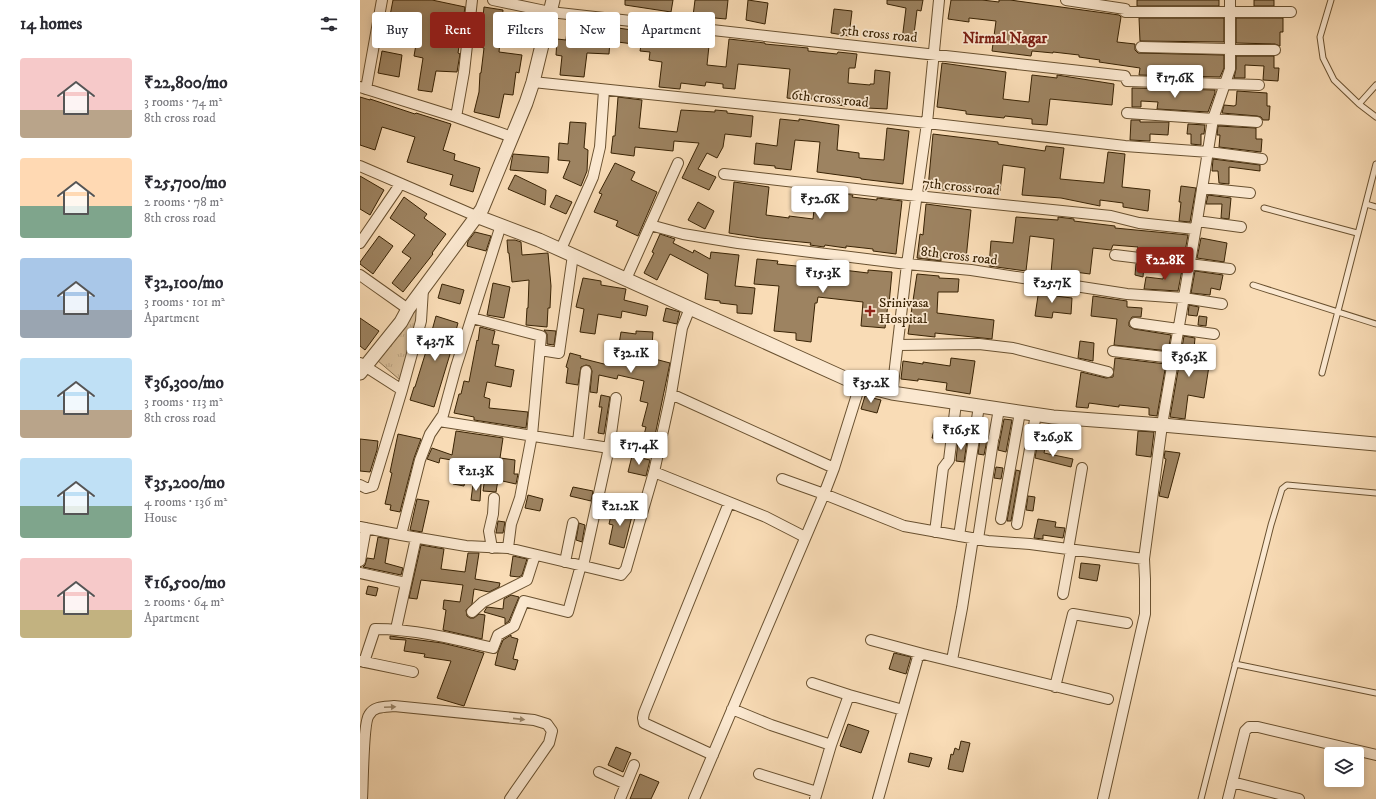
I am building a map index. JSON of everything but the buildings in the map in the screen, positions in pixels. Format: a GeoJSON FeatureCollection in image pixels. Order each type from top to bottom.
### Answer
{"type":"FeatureCollection","features":[{"type":"Feature","properties":{"kind":"street"},"geometry":{"type":"LineString","coordinates":[[382,0],[363,88],[456,117],[512,137]]}},
{"type":"Feature","properties":{"kind":"street"},"geometry":{"type":"LineString","coordinates":[[456,117],[464,72],[472,0]]}},
{"type":"Feature","properties":{"kind":"street","name":"5th cross road"},"geometry":{"type":"LineString","coordinates":[[493,0],[1125,76],[1127,81],[1259,85]]}},
{"type":"Feature","properties":{"kind":"street"},"geometry":{"type":"LineString","coordinates":[[892,393],[907,264],[927,123],[939,0]]}},
{"type":"Feature","properties":{"kind":"street"},"geometry":{"type":"LineString","coordinates":[[1066,0],[1125,4],[1125,12],[1291,12]]}},
{"type":"Feature","properties":{"kind":"street"},"geometry":{"type":"LineString","coordinates":[[1102,799],[1145,614],[1146,579],[1144,559],[1162,425],[1209,152],[1213,119],[1230,69],[1230,0]]}},
{"type":"Feature","properties":{"kind":"street"},"geometry":{"type":"LineString","coordinates":[[402,390],[361,368],[401,322],[408,309],[482,209],[533,82],[551,6]]}},
{"type":"Feature","properties":{"kind":"street"},"geometry":{"type":"LineString","coordinates":[[1141,47],[1275,50]]}},
{"type":"Feature","properties":{"kind":"street","name":"6th cross road"},"geometry":{"type":"LineString","coordinates":[[533,82],[927,123],[1125,146],[1209,152]]}},
{"type":"Feature","properties":{"kind":"street"},"geometry":{"type":"LineString","coordinates":[[561,249],[593,177],[600,146],[604,90]]}},
{"type":"Feature","properties":{"kind":"street"},"geometry":{"type":"LineString","coordinates":[[1127,113],[1257,122]]}},
{"type":"Feature","properties":{"kind":"street"},"geometry":{"type":"LineString","coordinates":[[1209,152],[1262,159]]}},
{"type":"Feature","properties":{"kind":"street"},"geometry":{"type":"LineString","coordinates":[[626,279],[678,163]]}},
{"type":"Feature","properties":{"kind":"street"},"geometry":{"type":"LineString","coordinates":[[360,166],[476,216],[561,249],[860,384],[892,393],[1053,417],[1376,444]]}},
{"type":"Feature","properties":{"kind":"street","name":"7th cross road"},"geometry":{"type":"LineString","coordinates":[[724,174],[1111,216],[1139,223],[1241,227]]}},
{"type":"Feature","properties":{"kind":"street"},"geometry":{"type":"LineString","coordinates":[[360,243],[397,189],[399,183]]}},
{"type":"Feature","properties":{"kind":"street"},"geometry":{"type":"LineString","coordinates":[[1202,188],[1250,193]]}},
{"type":"Feature","properties":{"kind":"street"},"geometry":{"type":"LineString","coordinates":[[401,535],[420,460],[430,434],[443,415],[501,225]]}},
{"type":"Feature","properties":{"kind":"street","name":"8th cross road"},"geometry":{"type":"LineString","coordinates":[[650,225],[705,239],[907,264],[971,270],[1127,294],[1184,298],[1222,304]]}},
{"type":"Feature","properties":{"kind":"street"},"geometry":{"type":"LineString","coordinates":[[540,350],[559,353],[573,255]]}},
{"type":"Feature","properties":{"kind":"street"},"geometry":{"type":"LineString","coordinates":[[1115,255],[1230,269]]}},
{"type":"Feature","properties":{"kind":"street"},"geometry":{"type":"LineString","coordinates":[[360,275],[408,309]]}},
{"type":"Feature","properties":{"kind":"street"},"geometry":{"type":"LineString","coordinates":[[360,485],[366,488],[373,486],[421,321],[423,289]]}},
{"type":"Feature","properties":{"kind":"street"},"geometry":{"type":"LineString","coordinates":[[360,561],[363,527],[416,538],[466,546],[508,548],[621,575],[626,569],[654,472],[671,394],[682,328],[690,308]]}},
{"type":"Feature","properties":{"kind":"street"},"geometry":{"type":"LineString","coordinates":[[472,318],[541,336],[532,435],[520,498],[511,524],[508,548]]}},
{"type":"Feature","properties":{"kind":"street"},"geometry":{"type":"LineString","coordinates":[[1135,323],[1214,334]]}},
{"type":"Feature","properties":{"kind":"street"},"geometry":{"type":"LineString","coordinates":[[898,345],[979,344],[1013,348],[1108,372]]}},
{"type":"Feature","properties":{"kind":"street"},"geometry":{"type":"LineString","coordinates":[[1113,351],[1173,358]]}},
{"type":"Feature","properties":{"kind":"street"},"geometry":{"type":"LineString","coordinates":[[578,442],[586,370]]}},
{"type":"Feature","properties":{"kind":"street"},"geometry":{"type":"LineString","coordinates":[[694,799],[824,494],[834,468],[860,384]]}},
{"type":"Feature","properties":{"kind":"street"},"geometry":{"type":"LineString","coordinates":[[671,394],[834,468]]}},
{"type":"Feature","properties":{"kind":"street"},"geometry":{"type":"LineString","coordinates":[[413,672],[362,661],[375,629],[396,629],[463,640],[493,648],[498,635],[514,626],[524,601],[568,612],[582,566],[609,448],[616,398]]}},
{"type":"Feature","properties":{"kind":"street"},"geometry":{"type":"LineString","coordinates":[[935,532],[943,468],[949,460],[956,402]]}},
{"type":"Feature","properties":{"kind":"street"},"geometry":{"type":"LineString","coordinates":[[959,536],[979,406]]}},
{"type":"Feature","properties":{"kind":"street"},"geometry":{"type":"LineString","coordinates":[[952,660],[976,539],[999,409]]}},
{"type":"Feature","properties":{"kind":"street"},"geometry":{"type":"LineString","coordinates":[[1001,519],[1020,412]]}},
{"type":"Feature","properties":{"kind":"street"},"geometry":{"type":"LineString","coordinates":[[1017,524],[1036,414]]}},
{"type":"Feature","properties":{"kind":"street"},"geometry":{"type":"LineString","coordinates":[[439,422],[578,442],[609,448]]}},
{"type":"Feature","properties":{"kind":"street"},"geometry":{"type":"LineString","coordinates":[[1063,594],[1082,468]]}},
{"type":"Feature","properties":{"kind":"street"},"geometry":{"type":"LineString","coordinates":[[654,472],[766,517],[805,537]]}},
{"type":"Feature","properties":{"kind":"street"},"geometry":{"type":"LineString","coordinates":[[782,479],[904,526],[976,539],[1030,544],[1144,559]]}},
{"type":"Feature","properties":{"kind":"street"},"geometry":{"type":"LineString","coordinates":[[492,548],[489,531],[493,514],[494,498]]}},
{"type":"Feature","properties":{"kind":"street"},"geometry":{"type":"LineString","coordinates":[[713,755],[644,723],[642,718],[729,502]]}},
{"type":"Feature","properties":{"kind":"street"},"geometry":{"type":"LineString","coordinates":[[565,562],[573,523]]}},
{"type":"Feature","properties":{"kind":"street"},"geometry":{"type":"LineString","coordinates":[[396,629],[416,538]]}},
{"type":"Feature","properties":{"kind":"street"},"geometry":{"type":"LineString","coordinates":[[472,612],[483,602],[527,580],[535,555]]}},
{"type":"Feature","properties":{"kind":"street"},"geometry":{"type":"LineString","coordinates":[[360,573],[406,583]]}},
{"type":"Feature","properties":{"kind":"street"},"geometry":{"type":"LineString","coordinates":[[1055,687],[1073,614],[1127,624]]}},
{"type":"Feature","properties":{"kind":"street"},"geometry":{"type":"LineString","coordinates":[[871,640],[1108,699]]}},
{"type":"Feature","properties":{"kind":"street"},"geometry":{"type":"LineString","coordinates":[[878,799],[918,657],[923,654]]}},
{"type":"Feature","properties":{"kind":"street"},"geometry":{"type":"LineString","coordinates":[[812,683],[903,710]]}},
{"type":"Feature","properties":{"kind":"street"},"geometry":{"type":"LineString","coordinates":[[759,774],[816,796],[831,745],[849,695]]}},
{"type":"Feature","properties":{"kind":"street"},"geometry":{"type":"LineString","coordinates":[[362,799],[368,715],[376,708],[394,706],[534,720],[547,724],[552,731],[550,743],[510,799]]}},
{"type":"Feature","properties":{"kind":"street"},"geometry":{"type":"LineString","coordinates":[[732,709],[771,725],[831,745]]}},
{"type":"Feature","properties":{"kind":"street"},"geometry":{"type":"LineString","coordinates":[[1228,799],[1245,731],[1249,728],[1258,728],[1376,755]]}},
{"type":"Feature","properties":{"kind":"street"},"geometry":{"type":"LineString","coordinates":[[620,799],[634,765]]}},
{"type":"Feature","properties":{"kind":"street"},"geometry":{"type":"LineString","coordinates":[[599,772],[626,784]]}},
{"type":"Feature","properties":{"kind":"street"},"geometry":{"type":"LineString","coordinates":[[1232,782],[1299,799]]}},
{"type":"Feature","properties":{"kind":"lane"},"geometry":{"type":"LineString","coordinates":[[1331,0],[1320,37],[1323,58],[1334,80],[1359,104],[1376,117]]}},
{"type":"Feature","properties":{"kind":"lane"},"geometry":{"type":"LineString","coordinates":[[1359,104],[1376,85]]}},
{"type":"Feature","properties":{"kind":"lane"},"geometry":{"type":"LineString","coordinates":[[1322,373],[1376,164]]}},
{"type":"Feature","properties":{"kind":"lane"},"geometry":{"type":"LineString","coordinates":[[1366,204],[1376,207]]}},
{"type":"Feature","properties":{"kind":"lane"},"geometry":{"type":"LineString","coordinates":[[1264,208],[1357,233]]}},
{"type":"Feature","properties":{"kind":"lane"},"geometry":{"type":"LineString","coordinates":[[1253,285],[1376,324]]}},
{"type":"Feature","properties":{"kind":"lane"},"geometry":{"type":"LineString","coordinates":[[1201,799],[1271,525],[1282,489],[1287,485],[1376,493]]}},
{"type":"Feature","properties":{"kind":"lane"},"geometry":{"type":"LineString","coordinates":[[1235,664],[1376,693]]}},
{"type":"Feature","properties":{"kind":"green space"},"geometry":{"type":"Polygon","coordinates":[[[418,307],[417,320],[400,380],[377,360],[418,307]]]}},
{"type":"Feature","properties":{"kind":"place","name":"Srinivasa Hospital"},"geometry":{"type":"Point","coordinates":[870,311]}},
{"type":"Feature","properties":{"kind":"district","name":"Nirmal Nagar"},"geometry":{"type":"Point","coordinates":[1005,38]}}]}
